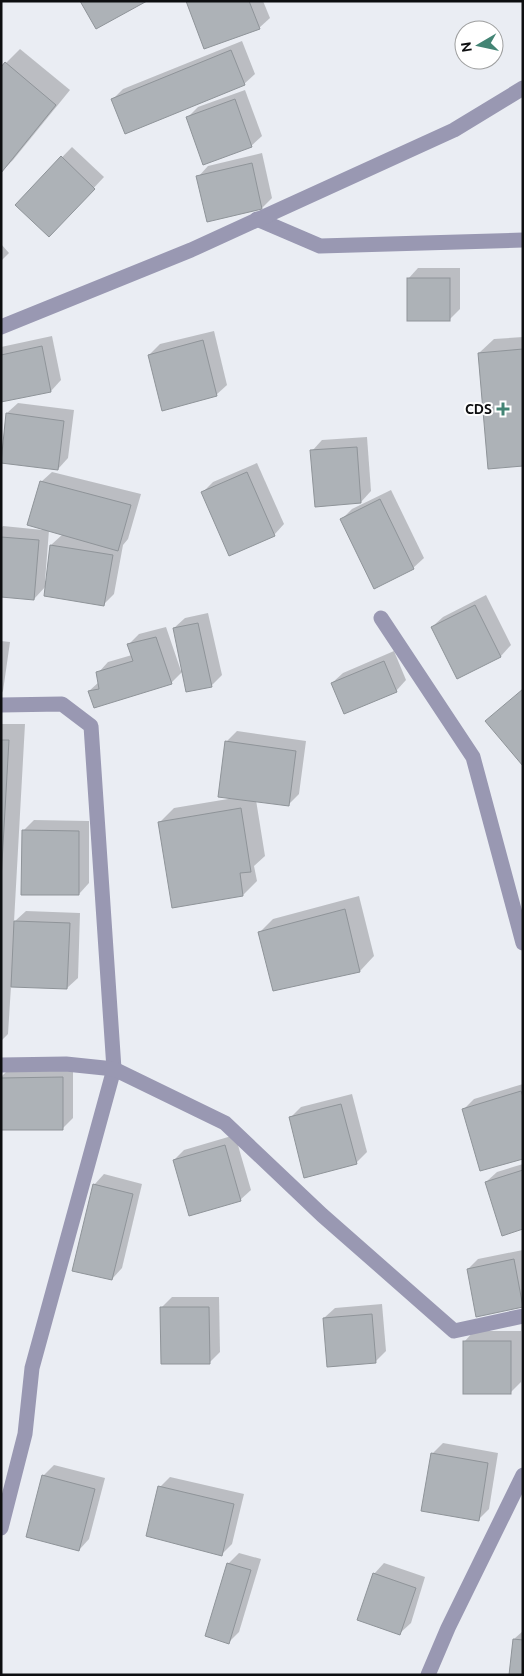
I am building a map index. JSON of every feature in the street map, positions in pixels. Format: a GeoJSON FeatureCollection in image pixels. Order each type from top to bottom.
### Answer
{"type":"FeatureCollection","features":[{"type":"Feature","properties":{"kind":"street"},"geometry":{"type":"LineString","coordinates":[[1,327],[191,250],[454,130],[523,88]]}},
{"type":"Feature","properties":{"kind":"street"},"geometry":{"type":"LineString","coordinates":[[257,220],[320,246],[523,240]]}},
{"type":"Feature","properties":{"kind":"street"},"geometry":{"type":"LineString","coordinates":[[381,618],[473,757],[523,943]]}},
{"type":"Feature","properties":{"kind":"street"},"geometry":{"type":"LineString","coordinates":[[1,704],[62,704],[91,726],[114,1069],[32,1368],[25,1434],[1,1528]]}},
{"type":"Feature","properties":{"kind":"street"},"geometry":{"type":"LineString","coordinates":[[1,1065],[66,1064],[114,1069],[225,1123],[322,1215],[454,1331],[523,1316]]}},
{"type":"Feature","properties":{"kind":"street"},"geometry":{"type":"LineString","coordinates":[[428,1675],[448,1628],[523,1474]]}},
{"type":"Feature","properties":{"kind":"building"},"geometry":{"type":"Polygon","coordinates":[[[80,1],[147,1],[96,29],[80,1]]]}},
{"type":"Feature","properties":{"kind":"building"},"geometry":{"type":"Polygon","coordinates":[[[186,1],[249,1],[260,29],[204,49],[186,1]]]}},
{"type":"Feature","properties":{"kind":"building"},"geometry":{"type":"Polygon","coordinates":[[[231,50],[245,85],[125,134],[111,99],[231,50]]]}},
{"type":"Feature","properties":{"kind":"building"},"geometry":{"type":"Polygon","coordinates":[[[5,62],[56,105],[1,173],[1,67],[5,62]]]}},
{"type":"Feature","properties":{"kind":"building"},"geometry":{"type":"Polygon","coordinates":[[[235,99],[252,147],[203,165],[186,117],[235,99]]]}},
{"type":"Feature","properties":{"kind":"building"},"geometry":{"type":"Polygon","coordinates":[[[61,156],[95,189],[49,237],[15,205],[61,156]]]}},
{"type":"Feature","properties":{"kind":"building"},"geometry":{"type":"Polygon","coordinates":[[[252,163],[262,209],[207,222],[196,176],[252,163]]]}},
{"type":"Feature","properties":{"kind":"building"},"geometry":{"type":"Polygon","coordinates":[[[407,278],[450,278],[450,321],[407,321],[407,278]]]}},
{"type":"Feature","properties":{"kind":"building"},"geometry":{"type":"Polygon","coordinates":[[[203,340],[217,396],[162,411],[148,355],[203,340]]]}},
{"type":"Feature","properties":{"kind":"building"},"geometry":{"type":"Polygon","coordinates":[[[42,346],[51,392],[1,402],[1,355],[42,346]]]}},
{"type":"Feature","properties":{"kind":"building","name":"CDS"},"geometry":{"type":"Polygon","coordinates":[[[523,349],[523,466],[488,469],[478,353],[523,349]]]}},
{"type":"Feature","properties":{"kind":"building"},"geometry":{"type":"Polygon","coordinates":[[[6,413],[64,421],[58,470],[1,463],[6,413]]]}},
{"type":"Feature","properties":{"kind":"building"},"geometry":{"type":"Polygon","coordinates":[[[357,447],[361,503],[315,507],[310,450],[357,447]]]}},
{"type":"Feature","properties":{"kind":"building"},"geometry":{"type":"Polygon","coordinates":[[[247,472],[275,536],[229,556],[201,492],[247,472]]]}},
{"type":"Feature","properties":{"kind":"building"},"geometry":{"type":"Polygon","coordinates":[[[40,481],[131,505],[118,551],[27,525],[40,481]]]}},
{"type":"Feature","properties":{"kind":"building"},"geometry":{"type":"Polygon","coordinates":[[[380,499],[414,569],[374,589],[340,519],[380,499]]]}},
{"type":"Feature","properties":{"kind":"building"},"geometry":{"type":"Polygon","coordinates":[[[1,537],[39,540],[34,600],[1,597],[1,537]]]}},
{"type":"Feature","properties":{"kind":"building"},"geometry":{"type":"Polygon","coordinates":[[[50,545],[113,555],[104,606],[44,596],[50,545]]]}},
{"type":"Feature","properties":{"kind":"building"},"geometry":{"type":"Polygon","coordinates":[[[475,605],[501,657],[457,679],[431,627],[475,605]]]}},
{"type":"Feature","properties":{"kind":"building"},"geometry":{"type":"Polygon","coordinates":[[[198,623],[212,687],[186,692],[173,628],[198,623]]]}},
{"type":"Feature","properties":{"kind":"building"},"geometry":{"type":"Polygon","coordinates":[[[156,637],[172,684],[94,708],[88,691],[99,689],[96,672],[133,661],[127,644],[156,637]]]}},
{"type":"Feature","properties":{"kind":"building"},"geometry":{"type":"Polygon","coordinates":[[[384,661],[397,692],[344,714],[331,683],[384,661]]]}},
{"type":"Feature","properties":{"kind":"building"},"geometry":{"type":"Polygon","coordinates":[[[523,689],[523,766],[485,721],[523,689]]]}},
{"type":"Feature","properties":{"kind":"building"},"geometry":{"type":"Polygon","coordinates":[[[1,740],[9,740],[1,880],[1,740]]]}},
{"type":"Feature","properties":{"kind":"building"},"geometry":{"type":"Polygon","coordinates":[[[225,741],[296,751],[289,806],[218,797],[225,741]]]}},
{"type":"Feature","properties":{"kind":"building"},"geometry":{"type":"Polygon","coordinates":[[[241,808],[251,872],[240,873],[243,896],[172,908],[158,822],[241,808]]]}},
{"type":"Feature","properties":{"kind":"building"},"geometry":{"type":"Polygon","coordinates":[[[22,830],[79,831],[79,895],[21,895],[22,830]]]}},
{"type":"Feature","properties":{"kind":"building"},"geometry":{"type":"Polygon","coordinates":[[[345,909],[360,972],[273,991],[258,932],[345,909]]]}},
{"type":"Feature","properties":{"kind":"building"},"geometry":{"type":"Polygon","coordinates":[[[14,921],[70,923],[67,989],[11,987],[14,921]]]}},
{"type":"Feature","properties":{"kind":"building"},"geometry":{"type":"Polygon","coordinates":[[[63,1077],[63,1130],[1,1130],[1,1078],[63,1077]]]}},
{"type":"Feature","properties":{"kind":"building"},"geometry":{"type":"Polygon","coordinates":[[[521,1091],[523,1097],[523,1159],[480,1171],[462,1109],[521,1091]]]}},
{"type":"Feature","properties":{"kind":"building"},"geometry":{"type":"Polygon","coordinates":[[[341,1104],[357,1164],[304,1178],[289,1117],[341,1104]]]}},
{"type":"Feature","properties":{"kind":"building"},"geometry":{"type":"Polygon","coordinates":[[[225,1145],[241,1201],[189,1216],[173,1160],[225,1145]]]}},
{"type":"Feature","properties":{"kind":"building"},"geometry":{"type":"Polygon","coordinates":[[[523,1170],[523,1229],[502,1236],[485,1182],[523,1170]]]}},
{"type":"Feature","properties":{"kind":"building"},"geometry":{"type":"Polygon","coordinates":[[[93,1184],[133,1194],[112,1280],[72,1271],[93,1184]]]}},
{"type":"Feature","properties":{"kind":"building"},"geometry":{"type":"Polygon","coordinates":[[[514,1259],[523,1307],[476,1317],[467,1269],[514,1259]]]}},
{"type":"Feature","properties":{"kind":"building"},"geometry":{"type":"Polygon","coordinates":[[[160,1307],[209,1307],[210,1364],[161,1364],[160,1307]]]}},
{"type":"Feature","properties":{"kind":"building"},"geometry":{"type":"Polygon","coordinates":[[[372,1314],[376,1363],[327,1367],[323,1318],[372,1314]]]}},
{"type":"Feature","properties":{"kind":"building"},"geometry":{"type":"Polygon","coordinates":[[[463,1341],[511,1341],[511,1394],[463,1394],[463,1341]]]}},
{"type":"Feature","properties":{"kind":"building"},"geometry":{"type":"Polygon","coordinates":[[[431,1453],[488,1463],[479,1521],[421,1511],[431,1453]]]}},
{"type":"Feature","properties":{"kind":"building"},"geometry":{"type":"Polygon","coordinates":[[[42,1475],[95,1489],[79,1551],[26,1537],[42,1475]]]}},
{"type":"Feature","properties":{"kind":"building"},"geometry":{"type":"Polygon","coordinates":[[[158,1486],[234,1504],[222,1556],[146,1536],[158,1486]]]}},
{"type":"Feature","properties":{"kind":"building"},"geometry":{"type":"Polygon","coordinates":[[[227,1563],[251,1570],[229,1644],[205,1636],[227,1563]]]}},
{"type":"Feature","properties":{"kind":"building"},"geometry":{"type":"Polygon","coordinates":[[[373,1573],[416,1588],[400,1635],[357,1620],[373,1573]]]}},
{"type":"Feature","properties":{"kind":"building"},"geometry":{"type":"Polygon","coordinates":[[[513,1639],[523,1640],[523,1675],[509,1675],[513,1639]]]}},
{"type":"Feature","properties":{"kind":"place","name":"CDS"},"geometry":{"type":"Point","coordinates":[503,409]}}]}
